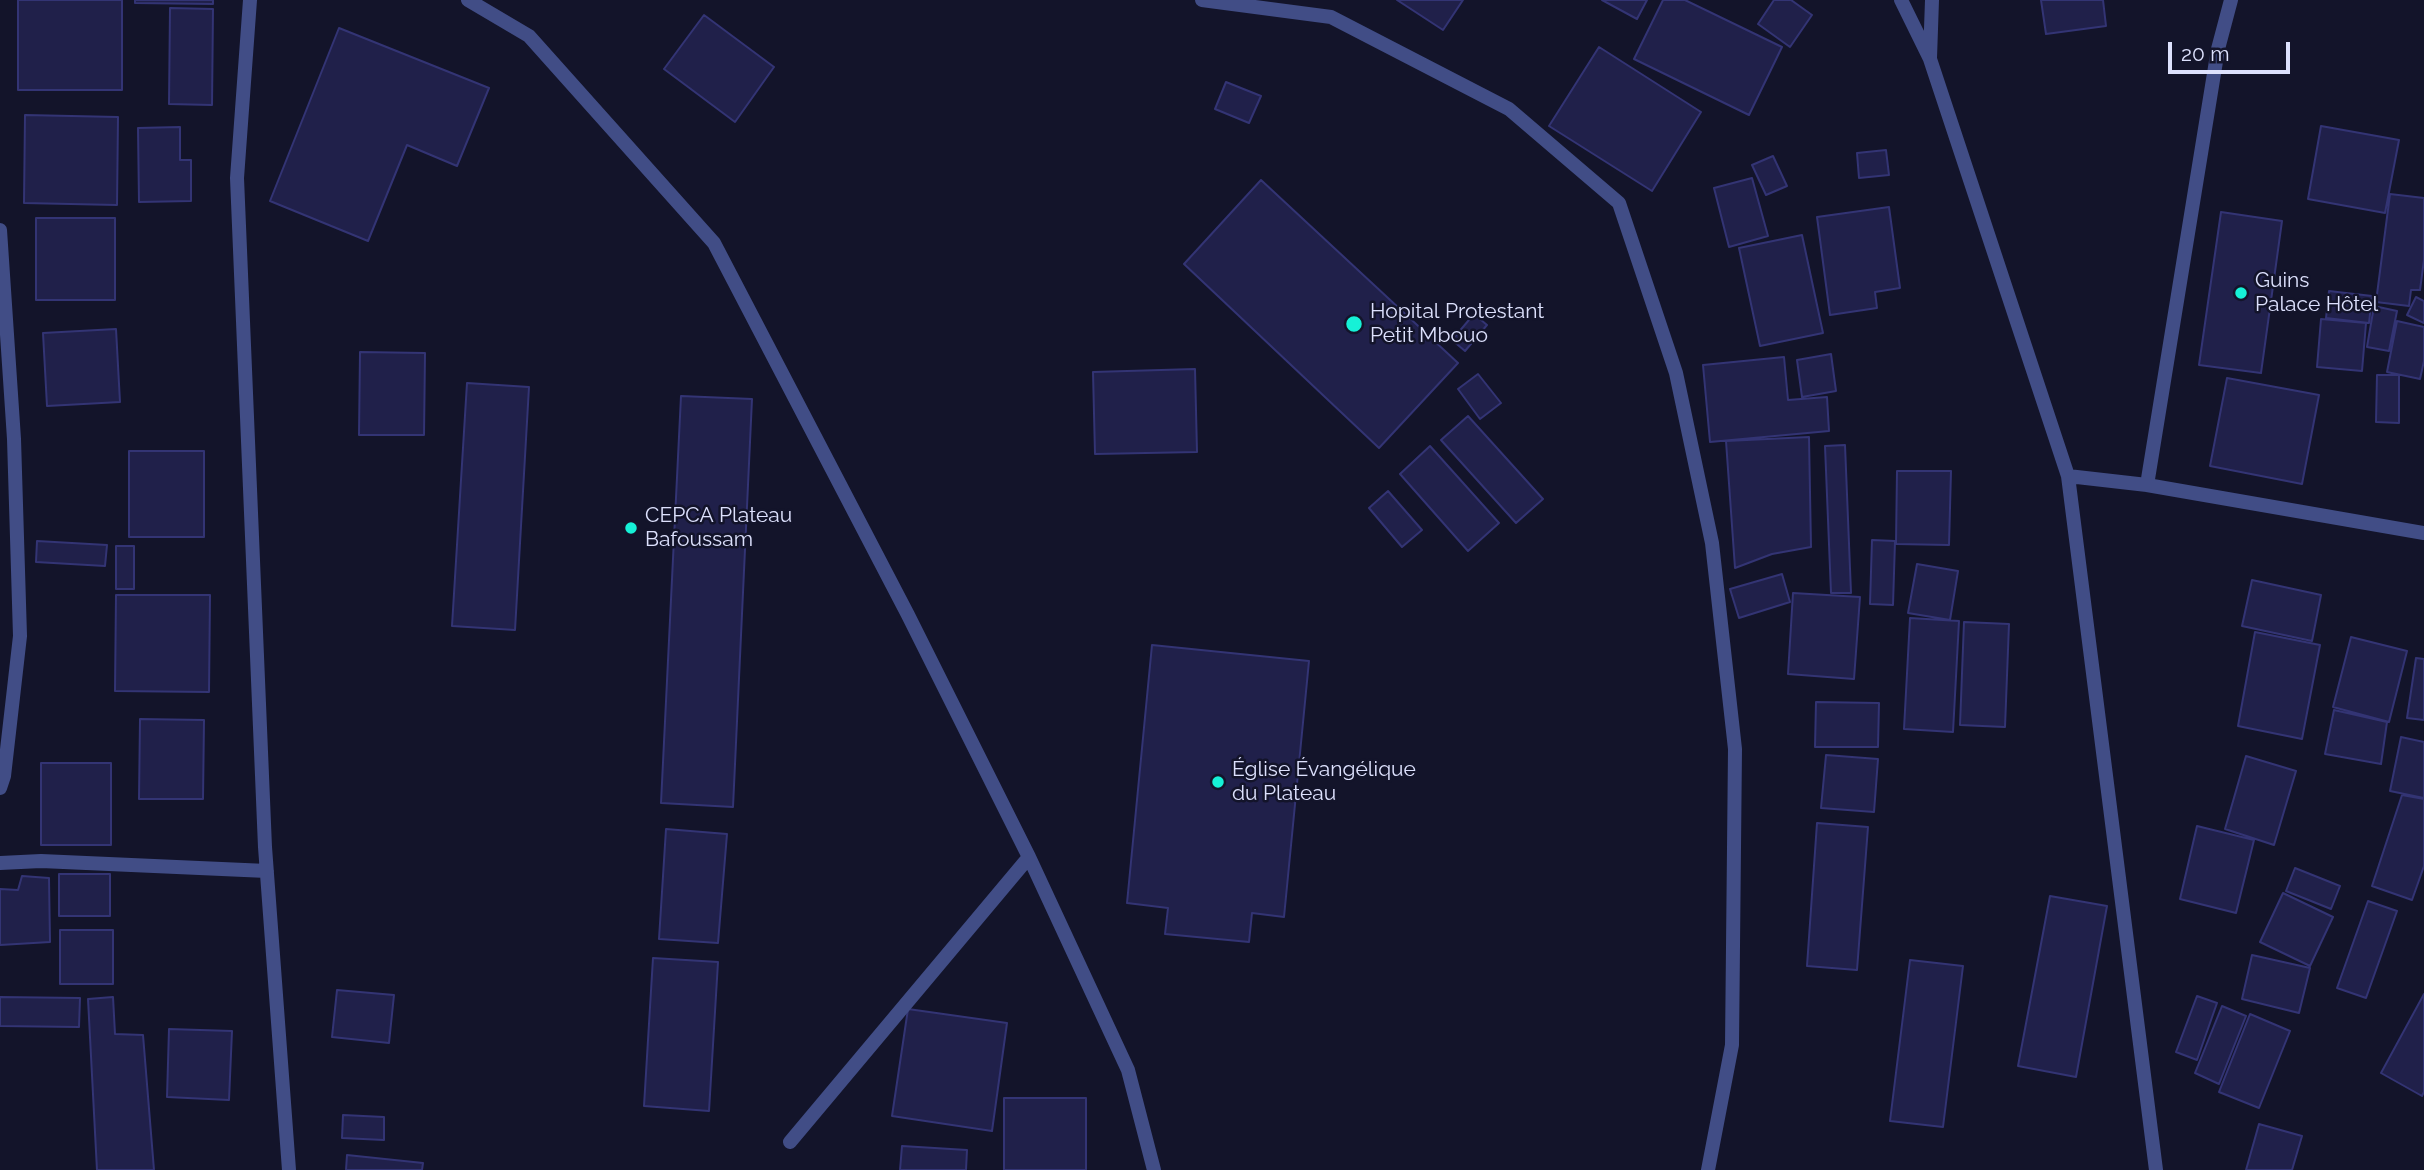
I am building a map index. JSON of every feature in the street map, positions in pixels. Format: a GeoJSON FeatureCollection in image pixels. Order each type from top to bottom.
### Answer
{"type":"FeatureCollection","features":[{"type":"Feature","properties":{"kind":"street"},"geometry":{"type":"LineString","coordinates":[[250,0],[237,177],[267,871],[289,1170]]}},
{"type":"Feature","properties":{"kind":"street"},"geometry":{"type":"LineString","coordinates":[[468,0],[529,36],[714,243],[908,615],[1029,857],[1128,1070],[1154,1170]]}},
{"type":"Feature","properties":{"kind":"street"},"geometry":{"type":"LineString","coordinates":[[1202,0],[1331,17],[1509,109],[1619,203],[1676,373],[1712,543],[1735,749],[1732,1045],[1708,1170]]}},
{"type":"Feature","properties":{"kind":"street"},"geometry":{"type":"LineString","coordinates":[[1901,0],[1930,59],[2068,476],[2156,1170]]}},
{"type":"Feature","properties":{"kind":"street"},"geometry":{"type":"LineString","coordinates":[[1930,59],[1932,0]]}},
{"type":"Feature","properties":{"kind":"street"},"geometry":{"type":"LineString","coordinates":[[2147,485],[2218,49],[2231,0]]}},
{"type":"Feature","properties":{"kind":"street"},"geometry":{"type":"LineString","coordinates":[[0,230],[15,439],[20,636],[4,776],[0,788]]}},
{"type":"Feature","properties":{"kind":"street"},"geometry":{"type":"LineString","coordinates":[[2068,476],[2147,485],[2424,533]]}},
{"type":"Feature","properties":{"kind":"street"},"geometry":{"type":"LineString","coordinates":[[790,1142],[1029,857]]}},
{"type":"Feature","properties":{"kind":"street"},"geometry":{"type":"LineString","coordinates":[[0,863],[41,861],[267,871]]}},
{"type":"Feature","properties":{"kind":"building"},"geometry":{"type":"Polygon","coordinates":[[[18,0],[122,0],[122,90],[18,90],[18,0]]]}},
{"type":"Feature","properties":{"kind":"building"},"geometry":{"type":"Polygon","coordinates":[[[135,0],[213,0],[213,4],[135,3],[135,0]]]}},
{"type":"Feature","properties":{"kind":"building"},"geometry":{"type":"Polygon","coordinates":[[[1397,0],[1463,0],[1443,30],[1397,0]]]}},
{"type":"Feature","properties":{"kind":"building"},"geometry":{"type":"Polygon","coordinates":[[[1602,0],[1647,0],[1637,19],[1602,0]]]}},
{"type":"Feature","properties":{"kind":"building"},"geometry":{"type":"Polygon","coordinates":[[[1663,0],[1685,0],[1782,47],[1749,115],[1634,59],[1663,0]]]}},
{"type":"Feature","properties":{"kind":"building"},"geometry":{"type":"Polygon","coordinates":[[[1774,0],[1791,0],[1812,15],[1790,47],[1758,24],[1774,0]]]}},
{"type":"Feature","properties":{"kind":"building"},"geometry":{"type":"Polygon","coordinates":[[[2041,0],[2103,0],[2106,26],[2046,34],[2041,0]]]}},
{"type":"Feature","properties":{"kind":"building"},"geometry":{"type":"Polygon","coordinates":[[[170,8],[213,9],[212,105],[169,104],[170,8]]]}},
{"type":"Feature","properties":{"kind":"building"},"geometry":{"type":"Polygon","coordinates":[[[704,15],[774,67],[735,122],[664,69],[704,15]]]}},
{"type":"Feature","properties":{"kind":"building"},"geometry":{"type":"Polygon","coordinates":[[[339,28],[489,88],[457,166],[407,145],[368,241],[270,201],[339,28]]]}},
{"type":"Feature","properties":{"kind":"building"},"geometry":{"type":"Polygon","coordinates":[[[1599,47],[1701,112],[1652,191],[1549,126],[1599,47]]]}},
{"type":"Feature","properties":{"kind":"building"},"geometry":{"type":"Polygon","coordinates":[[[1226,82],[1261,96],[1249,123],[1215,109],[1226,82]]]}},
{"type":"Feature","properties":{"kind":"building"},"geometry":{"type":"Polygon","coordinates":[[[25,115],[118,117],[117,205],[24,203],[25,115]]]}},
{"type":"Feature","properties":{"kind":"building"},"geometry":{"type":"Polygon","coordinates":[[[2321,126],[2399,140],[2385,213],[2308,199],[2321,126]]]}},
{"type":"Feature","properties":{"kind":"building"},"geometry":{"type":"Polygon","coordinates":[[[180,127],[180,160],[191,160],[191,201],[139,202],[138,128],[180,127]]]}},
{"type":"Feature","properties":{"kind":"building"},"geometry":{"type":"Polygon","coordinates":[[[1886,150],[1889,175],[1859,178],[1857,153],[1886,150]]]}},
{"type":"Feature","properties":{"kind":"building"},"geometry":{"type":"Polygon","coordinates":[[[1773,156],[1787,186],[1766,195],[1752,165],[1773,156]]]}},
{"type":"Feature","properties":{"kind":"building"},"geometry":{"type":"Polygon","coordinates":[[[1752,178],[1768,236],[1729,247],[1714,188],[1752,178]]]}},
{"type":"Feature","properties":{"kind":"building"},"geometry":{"type":"Polygon","coordinates":[[[1261,180],[1458,363],[1379,448],[1184,264],[1261,180]]]}},
{"type":"Feature","properties":{"kind":"building"},"geometry":{"type":"Polygon","coordinates":[[[2390,194],[2424,198],[2424,260],[2420,290],[2411,290],[2409,306],[2376,302],[2390,194]]]}},
{"type":"Feature","properties":{"kind":"building"},"geometry":{"type":"Polygon","coordinates":[[[1889,207],[1900,288],[1875,292],[1877,308],[1830,315],[1817,217],[1889,207]]]}},
{"type":"Feature","properties":{"kind":"building","name":"Guins Palace Hôtel"},"geometry":{"type":"Polygon","coordinates":[[[2221,212],[2282,221],[2261,373],[2199,365],[2221,212]]]}},
{"type":"Feature","properties":{"kind":"building"},"geometry":{"type":"Polygon","coordinates":[[[36,218],[115,218],[115,300],[36,300],[36,218]]]}},
{"type":"Feature","properties":{"kind":"building"},"geometry":{"type":"Polygon","coordinates":[[[1802,235],[1823,333],[1760,346],[1739,248],[1802,235]]]}},
{"type":"Feature","properties":{"kind":"building"},"geometry":{"type":"Polygon","coordinates":[[[2329,291],[2372,296],[2369,323],[2326,318],[2329,291]]]}},
{"type":"Feature","properties":{"kind":"building"},"geometry":{"type":"Polygon","coordinates":[[[2416,297],[2424,301],[2424,323],[2407,315],[2416,297]]]}},
{"type":"Feature","properties":{"kind":"building"},"geometry":{"type":"Polygon","coordinates":[[[2374,306],[2397,311],[2389,351],[2367,347],[2374,306]]]}},
{"type":"Feature","properties":{"kind":"building"},"geometry":{"type":"Polygon","coordinates":[[[1474,314],[1487,325],[1465,351],[1452,340],[1474,314]]]}},
{"type":"Feature","properties":{"kind":"building"},"geometry":{"type":"Polygon","coordinates":[[[2321,319],[2366,323],[2362,371],[2317,367],[2321,319]]]}},
{"type":"Feature","properties":{"kind":"building"},"geometry":{"type":"Polygon","coordinates":[[[2397,321],[2424,327],[2424,361],[2420,379],[2387,372],[2397,321]]]}},
{"type":"Feature","properties":{"kind":"building"},"geometry":{"type":"Polygon","coordinates":[[[116,329],[120,402],[47,406],[43,333],[116,329]]]}},
{"type":"Feature","properties":{"kind":"building"},"geometry":{"type":"Polygon","coordinates":[[[360,352],[425,353],[424,435],[359,435],[360,352]]]}},
{"type":"Feature","properties":{"kind":"building"},"geometry":{"type":"Polygon","coordinates":[[[1831,354],[1836,391],[1802,397],[1797,360],[1831,354]]]}},
{"type":"Feature","properties":{"kind":"building"},"geometry":{"type":"Polygon","coordinates":[[[1784,357],[1788,400],[1827,397],[1829,431],[1710,442],[1703,365],[1784,357]]]}},
{"type":"Feature","properties":{"kind":"building"},"geometry":{"type":"Polygon","coordinates":[[[1195,369],[1197,452],[1095,454],[1093,372],[1195,369]]]}},
{"type":"Feature","properties":{"kind":"building"},"geometry":{"type":"Polygon","coordinates":[[[1478,374],[1501,403],[1480,419],[1458,389],[1478,374]]]}},
{"type":"Feature","properties":{"kind":"building"},"geometry":{"type":"Polygon","coordinates":[[[2377,375],[2399,375],[2399,423],[2376,422],[2377,375]]]}},
{"type":"Feature","properties":{"kind":"building"},"geometry":{"type":"Polygon","coordinates":[[[2227,378],[2319,395],[2302,484],[2210,466],[2227,378]]]}},
{"type":"Feature","properties":{"kind":"building"},"geometry":{"type":"Polygon","coordinates":[[[467,383],[529,387],[515,630],[452,626],[467,383]]]}},
{"type":"Feature","properties":{"kind":"building"},"geometry":{"type":"Polygon","coordinates":[[[681,396],[752,399],[733,807],[661,803],[681,396]]]}},
{"type":"Feature","properties":{"kind":"building"},"geometry":{"type":"Polygon","coordinates":[[[1468,416],[1543,499],[1516,523],[1441,440],[1468,416]]]}},
{"type":"Feature","properties":{"kind":"building"},"geometry":{"type":"Polygon","coordinates":[[[1809,437],[1811,547],[1772,554],[1735,568],[1726,441],[1809,437]]]}},
{"type":"Feature","properties":{"kind":"building"},"geometry":{"type":"Polygon","coordinates":[[[1845,445],[1851,593],[1831,593],[1825,446],[1845,445]]]}},
{"type":"Feature","properties":{"kind":"building"},"geometry":{"type":"Polygon","coordinates":[[[1430,446],[1499,523],[1468,551],[1400,474],[1430,446]]]}},
{"type":"Feature","properties":{"kind":"building"},"geometry":{"type":"Polygon","coordinates":[[[129,451],[204,451],[204,537],[129,537],[129,451]]]}},
{"type":"Feature","properties":{"kind":"building"},"geometry":{"type":"Polygon","coordinates":[[[1897,471],[1951,471],[1949,545],[1896,544],[1897,471]]]}},
{"type":"Feature","properties":{"kind":"building"},"geometry":{"type":"Polygon","coordinates":[[[1388,491],[1422,530],[1402,547],[1369,508],[1388,491]]]}},
{"type":"Feature","properties":{"kind":"building"},"geometry":{"type":"Polygon","coordinates":[[[1872,540],[1895,541],[1893,605],[1870,604],[1872,540]]]}},
{"type":"Feature","properties":{"kind":"building"},"geometry":{"type":"Polygon","coordinates":[[[37,541],[107,545],[105,566],[36,562],[37,541]]]}},
{"type":"Feature","properties":{"kind":"building"},"geometry":{"type":"Polygon","coordinates":[[[116,546],[134,546],[134,589],[116,589],[116,546]]]}},
{"type":"Feature","properties":{"kind":"building"},"geometry":{"type":"Polygon","coordinates":[[[1917,564],[1958,571],[1950,620],[1908,613],[1917,564]]]}},
{"type":"Feature","properties":{"kind":"building"},"geometry":{"type":"Polygon","coordinates":[[[1782,574],[1790,602],[1739,618],[1730,589],[1782,574]]]}},
{"type":"Feature","properties":{"kind":"building"},"geometry":{"type":"Polygon","coordinates":[[[2252,580],[2321,595],[2312,641],[2242,626],[2252,580]]]}},
{"type":"Feature","properties":{"kind":"building"},"geometry":{"type":"Polygon","coordinates":[[[1793,593],[1860,597],[1854,679],[1788,674],[1793,593]]]}},
{"type":"Feature","properties":{"kind":"building"},"geometry":{"type":"Polygon","coordinates":[[[116,595],[210,595],[209,692],[115,691],[116,595]]]}},
{"type":"Feature","properties":{"kind":"building"},"geometry":{"type":"Polygon","coordinates":[[[1910,618],[1959,621],[1953,732],[1904,729],[1910,618]]]}},
{"type":"Feature","properties":{"kind":"building"},"geometry":{"type":"Polygon","coordinates":[[[1964,622],[2009,624],[2005,727],[1960,725],[1964,622]]]}},
{"type":"Feature","properties":{"kind":"building"},"geometry":{"type":"Polygon","coordinates":[[[2255,632],[2320,645],[2302,739],[2238,726],[2255,632]]]}},
{"type":"Feature","properties":{"kind":"building"},"geometry":{"type":"Polygon","coordinates":[[[2351,637],[2407,651],[2389,722],[2333,707],[2351,637]]]}},
{"type":"Feature","properties":{"kind":"building","name":"Église Évangélique du Plateau"},"geometry":{"type":"Polygon","coordinates":[[[1152,645],[1309,661],[1284,917],[1252,913],[1249,942],[1165,934],[1168,908],[1127,903],[1152,645]]]}},
{"type":"Feature","properties":{"kind":"building"},"geometry":{"type":"Polygon","coordinates":[[[2416,658],[2424,659],[2424,720],[2407,718],[2416,658]]]}},
{"type":"Feature","properties":{"kind":"building"},"geometry":{"type":"Polygon","coordinates":[[[1816,702],[1879,703],[1878,747],[1815,747],[1816,702]]]}},
{"type":"Feature","properties":{"kind":"building"},"geometry":{"type":"Polygon","coordinates":[[[2334,710],[2387,722],[2381,764],[2325,754],[2334,710]]]}},
{"type":"Feature","properties":{"kind":"building"},"geometry":{"type":"Polygon","coordinates":[[[140,719],[204,720],[203,799],[139,799],[140,719]]]}},
{"type":"Feature","properties":{"kind":"building"},"geometry":{"type":"Polygon","coordinates":[[[2401,737],[2424,742],[2424,798],[2390,791],[2401,737]]]}},
{"type":"Feature","properties":{"kind":"building"},"geometry":{"type":"Polygon","coordinates":[[[1826,755],[1878,759],[1874,812],[1821,808],[1826,755]]]}},
{"type":"Feature","properties":{"kind":"building"},"geometry":{"type":"Polygon","coordinates":[[[2246,756],[2296,771],[2274,845],[2225,829],[2246,756]]]}},
{"type":"Feature","properties":{"kind":"building"},"geometry":{"type":"Polygon","coordinates":[[[41,763],[111,763],[111,845],[41,845],[41,763]]]}},
{"type":"Feature","properties":{"kind":"building"},"geometry":{"type":"Polygon","coordinates":[[[2402,795],[2424,799],[2424,866],[2412,900],[2372,886],[2402,795]]]}},
{"type":"Feature","properties":{"kind":"building"},"geometry":{"type":"Polygon","coordinates":[[[1817,823],[1868,827],[1857,970],[1807,966],[1817,823]]]}},
{"type":"Feature","properties":{"kind":"building"},"geometry":{"type":"Polygon","coordinates":[[[2197,826],[2254,840],[2236,913],[2180,899],[2197,826]]]}},
{"type":"Feature","properties":{"kind":"building"},"geometry":{"type":"Polygon","coordinates":[[[666,829],[727,834],[718,943],[659,939],[666,829]]]}},
{"type":"Feature","properties":{"kind":"building"},"geometry":{"type":"Polygon","coordinates":[[[2295,868],[2340,886],[2331,909],[2286,891],[2295,868]]]}},
{"type":"Feature","properties":{"kind":"building"},"geometry":{"type":"Polygon","coordinates":[[[59,874],[110,874],[110,916],[59,916],[59,874]]]}},
{"type":"Feature","properties":{"kind":"building"},"geometry":{"type":"Polygon","coordinates":[[[22,876],[49,878],[50,942],[0,945],[0,889],[18,890],[22,876]]]}},
{"type":"Feature","properties":{"kind":"building"},"geometry":{"type":"Polygon","coordinates":[[[2283,893],[2333,917],[2310,966],[2260,942],[2283,893]]]}},
{"type":"Feature","properties":{"kind":"building"},"geometry":{"type":"Polygon","coordinates":[[[2050,896],[2107,906],[2076,1077],[2018,1066],[2050,896]]]}},
{"type":"Feature","properties":{"kind":"building"},"geometry":{"type":"Polygon","coordinates":[[[2368,901],[2397,911],[2366,998],[2337,988],[2368,901]]]}},
{"type":"Feature","properties":{"kind":"building"},"geometry":{"type":"Polygon","coordinates":[[[60,930],[113,930],[113,984],[60,984],[60,930]]]}},
{"type":"Feature","properties":{"kind":"building"},"geometry":{"type":"Polygon","coordinates":[[[2252,955],[2310,968],[2299,1013],[2242,999],[2252,955]]]}},
{"type":"Feature","properties":{"kind":"building"},"geometry":{"type":"Polygon","coordinates":[[[653,958],[718,962],[709,1111],[644,1106],[653,958]]]}},
{"type":"Feature","properties":{"kind":"building"},"geometry":{"type":"Polygon","coordinates":[[[1910,960],[1963,966],[1943,1127],[1890,1121],[1910,960]]]}},
{"type":"Feature","properties":{"kind":"building"},"geometry":{"type":"Polygon","coordinates":[[[337,990],[394,995],[389,1043],[332,1037],[337,990]]]}},
{"type":"Feature","properties":{"kind":"building"},"geometry":{"type":"Polygon","coordinates":[[[2424,994],[2424,1092],[2422,1096],[2381,1073],[2424,994]]]}},
{"type":"Feature","properties":{"kind":"building"},"geometry":{"type":"Polygon","coordinates":[[[2197,996],[2217,1003],[2197,1060],[2176,1052],[2197,996]]]}},
{"type":"Feature","properties":{"kind":"building"},"geometry":{"type":"Polygon","coordinates":[[[0,997],[80,998],[79,1027],[0,1026],[0,997]]]}},
{"type":"Feature","properties":{"kind":"building"},"geometry":{"type":"Polygon","coordinates":[[[113,997],[115,1034],[143,1035],[154,1170],[97,1170],[88,999],[113,997]]]}},
{"type":"Feature","properties":{"kind":"building"},"geometry":{"type":"Polygon","coordinates":[[[2222,1006],[2246,1016],[2219,1084],[2195,1073],[2222,1006]]]}},
{"type":"Feature","properties":{"kind":"building"},"geometry":{"type":"Polygon","coordinates":[[[908,1009],[1007,1023],[992,1131],[892,1116],[908,1009]]]}},
{"type":"Feature","properties":{"kind":"building"},"geometry":{"type":"Polygon","coordinates":[[[2250,1014],[2290,1031],[2259,1108],[2219,1092],[2250,1014]]]}},
{"type":"Feature","properties":{"kind":"building"},"geometry":{"type":"Polygon","coordinates":[[[169,1029],[232,1031],[229,1100],[167,1097],[169,1029]]]}},
{"type":"Feature","properties":{"kind":"building"},"geometry":{"type":"Polygon","coordinates":[[[1004,1098],[1086,1098],[1086,1170],[1004,1170],[1004,1098]]]}},
{"type":"Feature","properties":{"kind":"building"},"geometry":{"type":"Polygon","coordinates":[[[343,1115],[384,1117],[384,1140],[342,1138],[343,1115]]]}},
{"type":"Feature","properties":{"kind":"building"},"geometry":{"type":"Polygon","coordinates":[[[2259,1124],[2302,1136],[2292,1170],[2246,1170],[2259,1124]]]}},
{"type":"Feature","properties":{"kind":"building"},"geometry":{"type":"Polygon","coordinates":[[[902,1146],[967,1150],[966,1170],[900,1170],[902,1146]]]}},
{"type":"Feature","properties":{"kind":"building"},"geometry":{"type":"Polygon","coordinates":[[[347,1155],[423,1163],[422,1170],[346,1170],[347,1155]]]}},
{"type":"Feature","properties":{"kind":"place","name":"Guins Palace Hôtel"},"geometry":{"type":"Point","coordinates":[2241,293]}},
{"type":"Feature","properties":{"kind":"place","name":"Hopital Protestant Petit Mbouo"},"geometry":{"type":"Point","coordinates":[1354,324]}},
{"type":"Feature","properties":{"kind":"place","name":"CEPCA Plateau Bafoussam"},"geometry":{"type":"Point","coordinates":[631,528]}},
{"type":"Feature","properties":{"kind":"place","name":"Église Évangélique du Plateau"},"geometry":{"type":"Point","coordinates":[1218,782]}}]}
